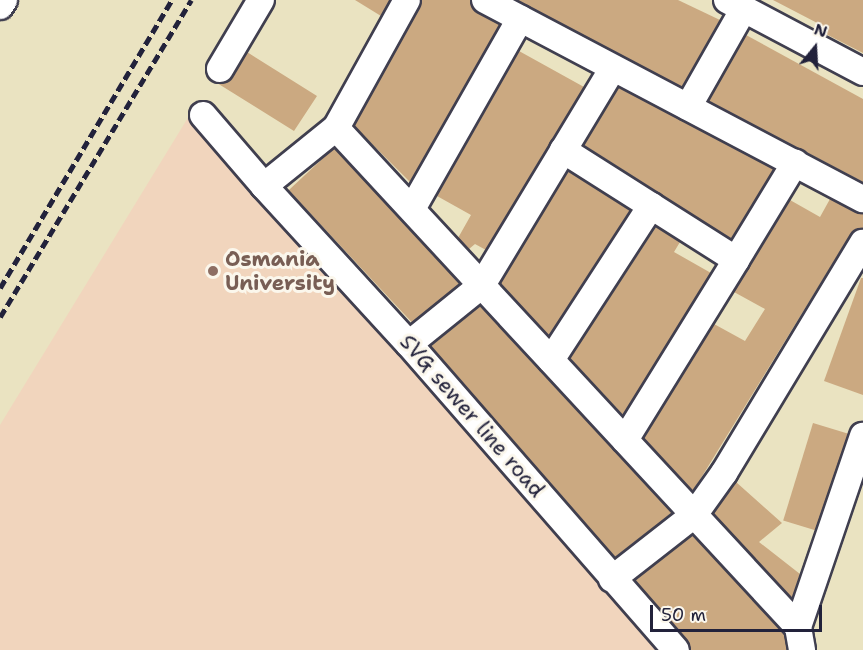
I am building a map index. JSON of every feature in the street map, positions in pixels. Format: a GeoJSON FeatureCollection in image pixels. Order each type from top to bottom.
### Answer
{"type":"FeatureCollection","features":[{"type":"Feature","properties":{"kind":"street"},"geometry":{"type":"LineString","coordinates":[[0,6],[4,0]]}},
{"type":"Feature","properties":{"kind":"street"},"geometry":{"type":"LineString","coordinates":[[220,69],[261,0]]}},
{"type":"Feature","properties":{"kind":"street"},"geometry":{"type":"LineString","coordinates":[[264,186],[336,128],[407,0]]}},
{"type":"Feature","properties":{"kind":"street"},"geometry":{"type":"LineString","coordinates":[[485,0],[863,199]]}},
{"type":"Feature","properties":{"kind":"street"},"geometry":{"type":"LineString","coordinates":[[688,107],[735,5],[863,72]]}},
{"type":"Feature","properties":{"kind":"street"},"geometry":{"type":"LineString","coordinates":[[412,209],[520,19]]}},
{"type":"Feature","properties":{"kind":"street"},"geometry":{"type":"LineString","coordinates":[[409,344],[482,285],[614,68]]}},
{"type":"Feature","properties":{"kind":"street","name":"SVG sewer line road"},"geometry":{"type":"LineString","coordinates":[[202,115],[409,344],[676,650]]}},
{"type":"Feature","properties":{"kind":"street"},"geometry":{"type":"LineString","coordinates":[[336,128],[694,514],[800,639]]}},
{"type":"Feature","properties":{"kind":"street"},"geometry":{"type":"LineString","coordinates":[[563,150],[736,260]]}},
{"type":"Feature","properties":{"kind":"street"},"geometry":{"type":"LineString","coordinates":[[625,440],[795,163]]}},
{"type":"Feature","properties":{"kind":"street"},"geometry":{"type":"LineString","coordinates":[[551,360],[651,206]]}},
{"type":"Feature","properties":{"kind":"street"},"geometry":{"type":"LineString","coordinates":[[612,579],[694,514],[724,473],[863,243]]}},
{"type":"Feature","properties":{"kind":"street"},"geometry":{"type":"LineString","coordinates":[[800,639],[863,436]]}},
{"type":"Feature","properties":{"kind":"shaded area","name":"Osmania University"},"geometry":{"type":"Polygon","coordinates":[[[189,116],[678,650],[0,650],[0,425],[189,116]]]}},
{"type":"Feature","properties":{"kind":"building"},"geometry":{"type":"Polygon","coordinates":[[[355,0],[390,0],[381,16],[355,0]]]}},
{"type":"Feature","properties":{"kind":"building"},"geometry":{"type":"Polygon","coordinates":[[[422,0],[470,0],[478,13],[500,25],[410,182],[354,126],[422,0]]]}},
{"type":"Feature","properties":{"kind":"building"},"geometry":{"type":"Polygon","coordinates":[[[517,0],[678,0],[720,20],[682,87],[517,0]]]}},
{"type":"Feature","properties":{"kind":"building"},"geometry":{"type":"Polygon","coordinates":[[[773,0],[863,0],[863,53],[820,31],[823,26],[773,0]]]}},
{"type":"Feature","properties":{"kind":"building"},"geometry":{"type":"Polygon","coordinates":[[[746,35],[863,99],[863,182],[709,101],[746,35]]]}},
{"type":"Feature","properties":{"kind":"building"},"geometry":{"type":"Polygon","coordinates":[[[519,51],[584,87],[486,250],[475,244],[469,249],[458,238],[471,215],[437,196],[519,51]]]}},
{"type":"Feature","properties":{"kind":"building"},"geometry":{"type":"Polygon","coordinates":[[[247,52],[317,96],[294,131],[217,83],[233,77],[247,52]]]}},
{"type":"Feature","properties":{"kind":"building"},"geometry":{"type":"Polygon","coordinates":[[[619,87],[774,169],[731,239],[584,145],[619,87]]]}},
{"type":"Feature","properties":{"kind":"building"},"geometry":{"type":"Polygon","coordinates":[[[334,148],[460,283],[415,326],[289,190],[334,148]]]}},
{"type":"Feature","properties":{"kind":"building"},"geometry":{"type":"Polygon","coordinates":[[[568,171],[630,210],[549,336],[500,284],[568,171]]]}},
{"type":"Feature","properties":{"kind":"building"},"geometry":{"type":"Polygon","coordinates":[[[830,199],[863,214],[863,228],[850,235],[693,491],[644,438],[714,324],[745,341],[765,309],[734,292],[790,200],[820,217],[830,199]]]}},
{"type":"Feature","properties":{"kind":"building"},"geometry":{"type":"Polygon","coordinates":[[[656,227],[680,242],[674,252],[711,273],[623,415],[570,358],[656,227]]]}},
{"type":"Feature","properties":{"kind":"building"},"geometry":{"type":"Polygon","coordinates":[[[861,278],[863,278],[863,395],[824,381],[861,278]]]}},
{"type":"Feature","properties":{"kind":"building"},"geometry":{"type":"Polygon","coordinates":[[[480,306],[672,513],[615,557],[431,346],[480,306]]]}},
{"type":"Feature","properties":{"kind":"building"},"geometry":{"type":"Polygon","coordinates":[[[813,423],[848,434],[819,531],[783,521],[813,423]]]}},
{"type":"Feature","properties":{"kind":"building"},"geometry":{"type":"Polygon","coordinates":[[[736,482],[782,523],[759,542],[800,574],[792,598],[713,514],[736,482]]]}},
{"type":"Feature","properties":{"kind":"building"},"geometry":{"type":"Polygon","coordinates":[[[693,535],[784,634],[787,650],[691,650],[687,640],[635,580],[693,535]]]}},
{"type":"Feature","properties":{"kind":"railway"},"geometry":{"type":"LineString","coordinates":[[0,288],[172,0]]}},
{"type":"Feature","properties":{"kind":"railway"},"geometry":{"type":"LineString","coordinates":[[0,317],[191,0]]}},
{"type":"Feature","properties":{"kind":"place","name":"Osmania University"},"geometry":{"type":"Point","coordinates":[213,271]}}]}
